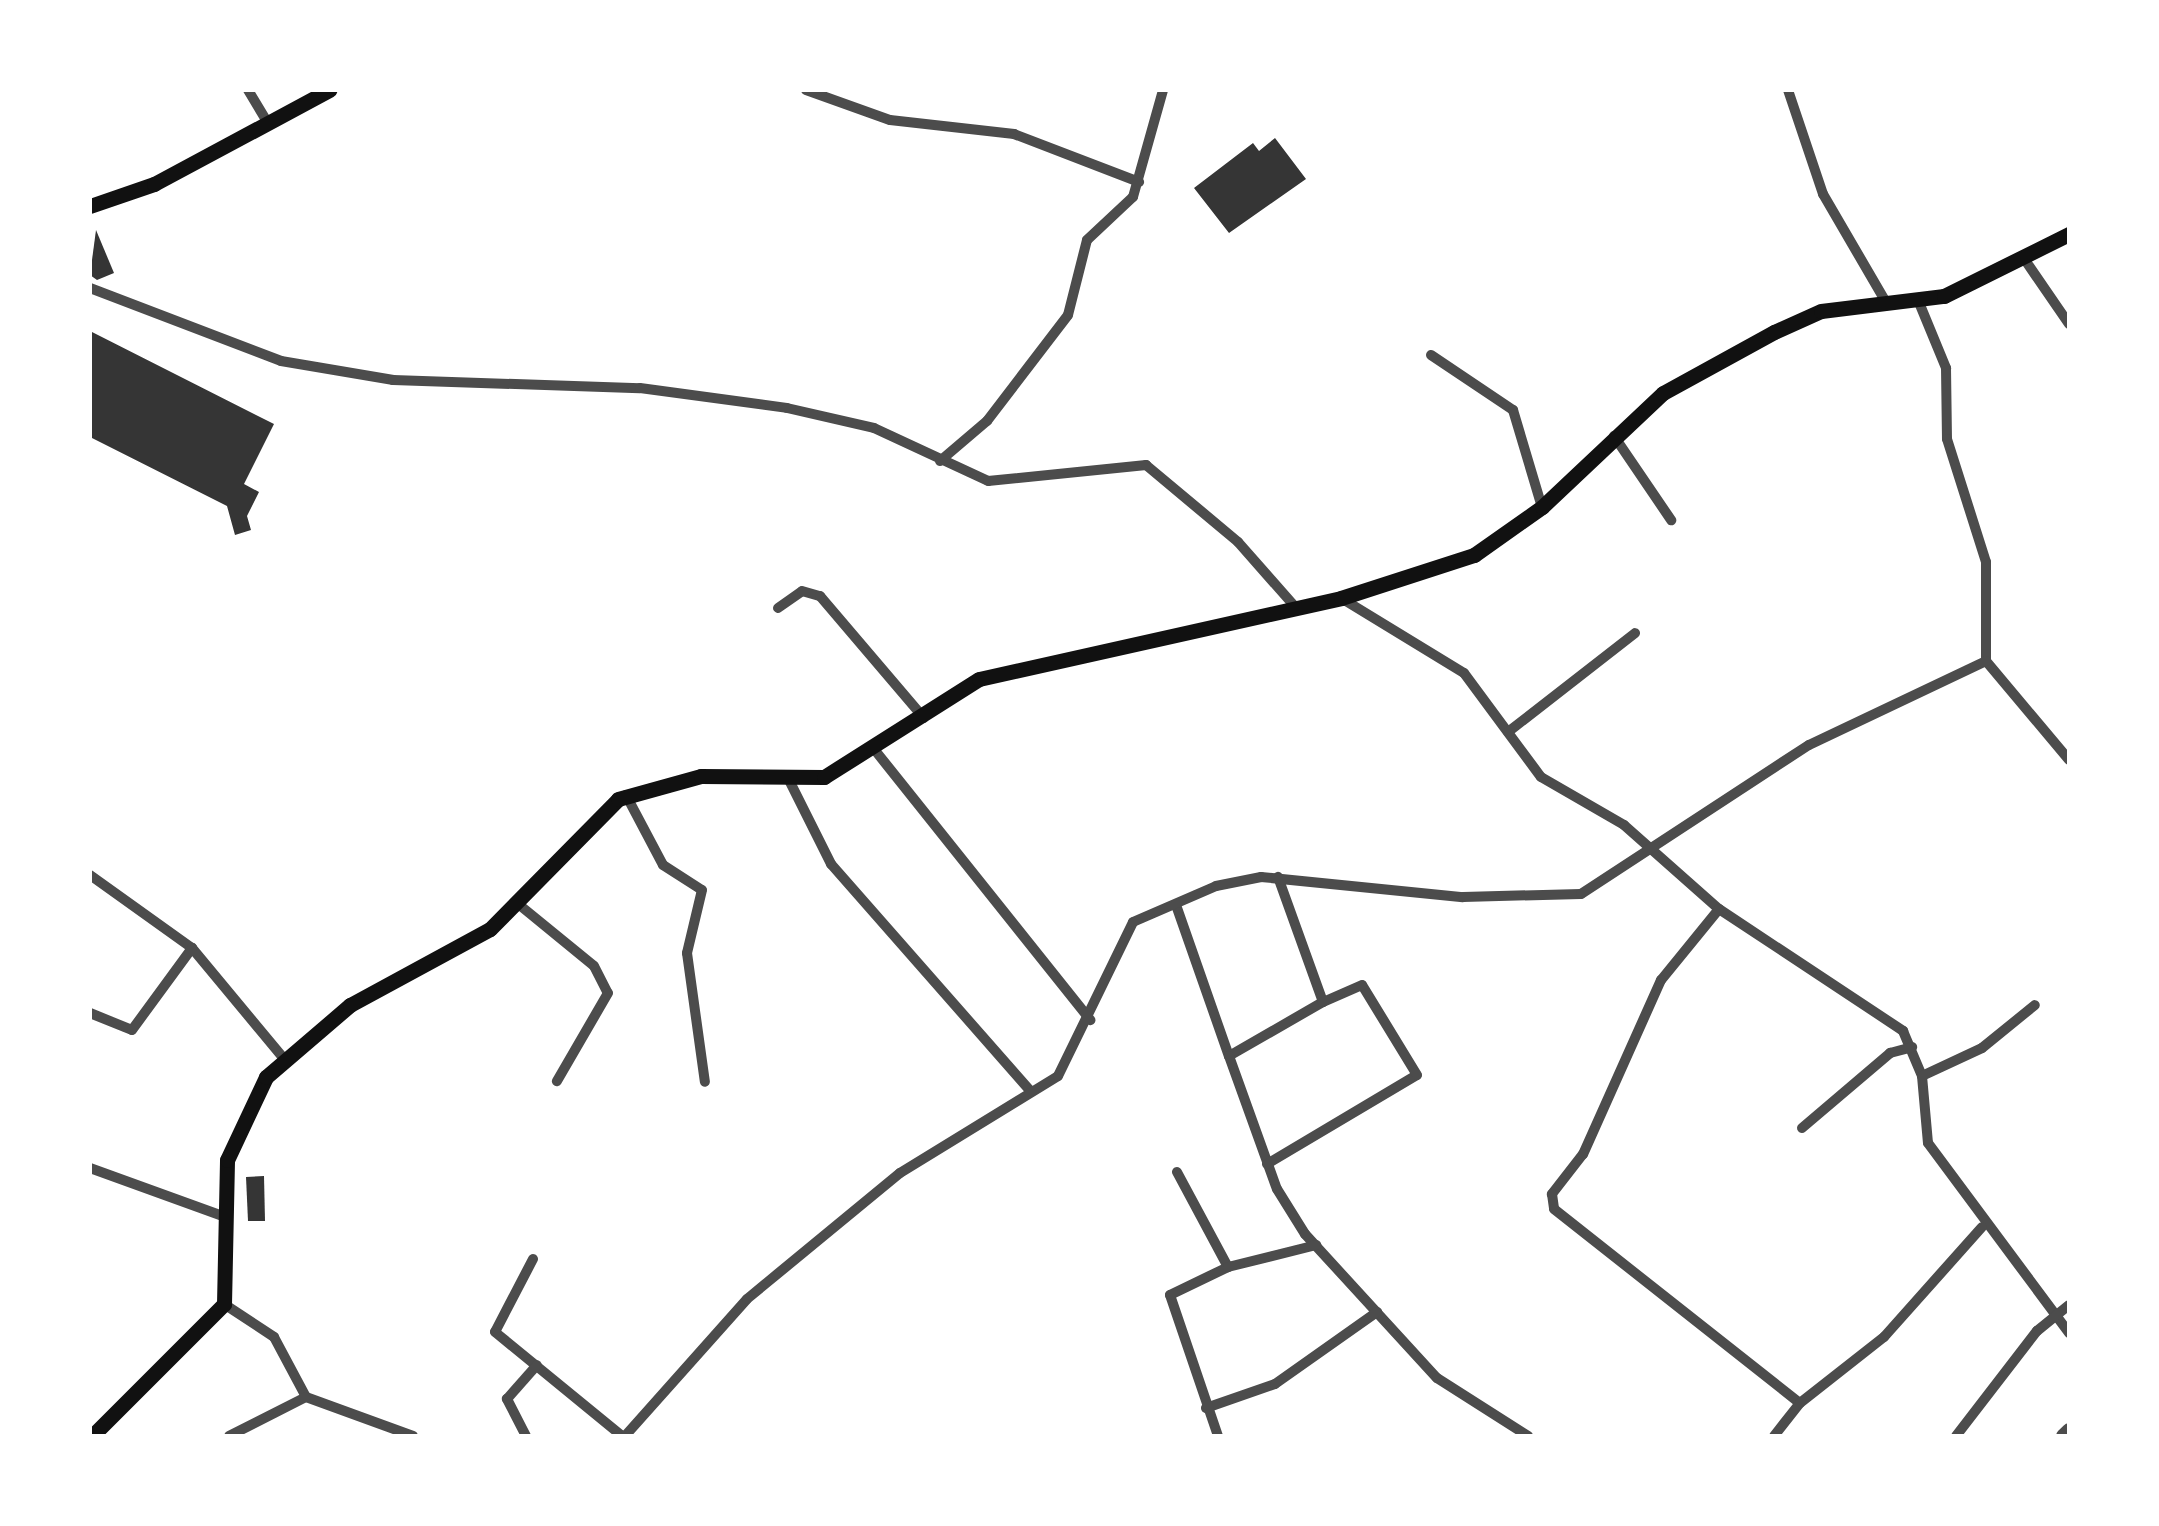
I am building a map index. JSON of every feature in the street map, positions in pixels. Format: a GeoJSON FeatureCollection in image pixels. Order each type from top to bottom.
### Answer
{"type":"FeatureCollection","features":[{"type":"Feature","properties":{"kind":"main road"},"geometry":{"type":"LineString","coordinates":[[90,206],[154,184],[329,90]]}},
{"type":"Feature","properties":{"kind":"main road"},"geometry":{"type":"LineString","coordinates":[[92,1436],[224,1304],[225,1217],[240,1118],[284,1059],[350,1005],[490,929],[626,795],[701,776],[790,782],[842,770],[1006,670],[1341,598],[1485,550],[1542,507],[1663,393],[1774,332],[1821,311],[1918,300],[2024,260],[2069,234]]}},
{"type":"Feature","properties":{"kind":"street"},"geometry":{"type":"LineString","coordinates":[[248,90],[268,123]]}},
{"type":"Feature","properties":{"kind":"street"},"geometry":{"type":"LineString","coordinates":[[806,90],[890,120],[1014,134],[1139,182]]}},
{"type":"Feature","properties":{"kind":"street"},"geometry":{"type":"LineString","coordinates":[[940,461],[987,421],[1068,315],[1087,240],[1139,182],[1162,90]]}},
{"type":"Feature","properties":{"kind":"street"},"geometry":{"type":"LineString","coordinates":[[1788,90],[1822,194],[1888,304]]}},
{"type":"Feature","properties":{"kind":"street"},"geometry":{"type":"LineString","coordinates":[[2024,260],[2069,324]]}},
{"type":"Feature","properties":{"kind":"street"},"geometry":{"type":"LineString","coordinates":[[90,288],[282,361],[393,380],[640,388],[787,408],[874,428],[966,476],[1028,484],[1146,465],[1238,542],[1297,609]]}},
{"type":"Feature","properties":{"kind":"street"},"geometry":{"type":"LineString","coordinates":[[1918,300],[1946,368],[1947,439],[1986,562],[1986,660],[2064,747],[2069,760]]}},
{"type":"Feature","properties":{"kind":"street"},"geometry":{"type":"LineString","coordinates":[[1431,355],[1513,410],[1542,507]]}},
{"type":"Feature","properties":{"kind":"street"},"geometry":{"type":"LineString","coordinates":[[1614,436],[1671,520]]}},
{"type":"Feature","properties":{"kind":"street"},"geometry":{"type":"LineString","coordinates":[[778,608],[802,591],[820,596],[924,718]]}},
{"type":"Feature","properties":{"kind":"street"},"geometry":{"type":"LineString","coordinates":[[1341,598],[1464,672],[1541,777],[1624,824],[1650,852],[1719,908],[1903,1032],[1922,1076],[1928,1144],[1982,1227],[2057,1310],[2069,1333]]}},
{"type":"Feature","properties":{"kind":"street"},"geometry":{"type":"LineString","coordinates":[[1508,732],[1635,633]]}},
{"type":"Feature","properties":{"kind":"street"},"geometry":{"type":"LineString","coordinates":[[534,1259],[494,1322],[536,1364],[623,1436],[747,1299],[900,1173],[1058,1076],[1090,1020],[1126,932],[1216,886],[1278,877],[1539,898],[1581,894],[1809,746],[1986,660]]}},
{"type":"Feature","properties":{"kind":"street"},"geometry":{"type":"LineString","coordinates":[[874,749],[1090,1020]]}},
{"type":"Feature","properties":{"kind":"street"},"geometry":{"type":"LineString","coordinates":[[790,782],[831,864],[1030,1092]]}},
{"type":"Feature","properties":{"kind":"street"},"geometry":{"type":"LineString","coordinates":[[626,795],[663,865],[702,890],[687,953],[705,1082]]}},
{"type":"Feature","properties":{"kind":"street"},"geometry":{"type":"LineString","coordinates":[[90,876],[192,948],[284,1059]]}},
{"type":"Feature","properties":{"kind":"street"},"geometry":{"type":"LineString","coordinates":[[1278,877],[1324,1002]]}},
{"type":"Feature","properties":{"kind":"street"},"geometry":{"type":"LineString","coordinates":[[517,903],[594,966],[608,994],[557,1081]]}},
{"type":"Feature","properties":{"kind":"street"},"geometry":{"type":"LineString","coordinates":[[1176,904],[1267,1164],[1316,1245],[1438,1378],[1528,1436]]}},
{"type":"Feature","properties":{"kind":"street"},"geometry":{"type":"LineString","coordinates":[[1719,908],[1661,980],[1583,1154],[1552,1194],[1554,1209],[1800,1403]]}},
{"type":"Feature","properties":{"kind":"street"},"geometry":{"type":"LineString","coordinates":[[90,1013],[132,1030],[192,948]]}},
{"type":"Feature","properties":{"kind":"street"},"geometry":{"type":"LineString","coordinates":[[1229,1056],[1362,985],[1418,1075],[1267,1164]]}},
{"type":"Feature","properties":{"kind":"street"},"geometry":{"type":"LineString","coordinates":[[1922,1076],[1982,1048],[2036,1005]]}},
{"type":"Feature","properties":{"kind":"street"},"geometry":{"type":"LineString","coordinates":[[1802,1128],[1890,1053],[1912,1047]]}},
{"type":"Feature","properties":{"kind":"street"},"geometry":{"type":"LineString","coordinates":[[90,1168],[225,1217]]}},
{"type":"Feature","properties":{"kind":"street"},"geometry":{"type":"LineString","coordinates":[[1177,1172],[1228,1267]]}},
{"type":"Feature","properties":{"kind":"street"},"geometry":{"type":"LineString","coordinates":[[1774,1436],[1800,1403],[1884,1337],[1982,1227]]}},
{"type":"Feature","properties":{"kind":"street"},"geometry":{"type":"LineString","coordinates":[[1218,1436],[1170,1295],[1228,1267],[1316,1245]]}},
{"type":"Feature","properties":{"kind":"street"},"geometry":{"type":"LineString","coordinates":[[224,1304],[274,1337],[306,1397],[412,1436]]}},
{"type":"Feature","properties":{"kind":"street"},"geometry":{"type":"LineString","coordinates":[[1956,1436],[2057,1310],[2069,1305]]}},
{"type":"Feature","properties":{"kind":"street"},"geometry":{"type":"LineString","coordinates":[[1206,1408],[1274,1384],[1377,1312]]}},
{"type":"Feature","properties":{"kind":"street"},"geometry":{"type":"LineString","coordinates":[[526,1436],[506,1399],[536,1364]]}},
{"type":"Feature","properties":{"kind":"street"},"geometry":{"type":"LineString","coordinates":[[229,1436],[306,1397]]}},
{"type":"Feature","properties":{"kind":"street"},"geometry":{"type":"LineString","coordinates":[[2063,1436],[2069,1430]]}},
{"type":"Feature","properties":{"kind":"building"},"geometry":{"type":"Polygon","coordinates":[[[1275,138],[1306,179],[1229,233],[1194,188],[1253,143],[1259,151],[1275,138]]]}},
{"type":"Feature","properties":{"kind":"building"},"geometry":{"type":"Polygon","coordinates":[[[96,230],[114,273],[97,280],[90,275],[96,230]]]}},
{"type":"Feature","properties":{"kind":"building"},"geometry":{"type":"Polygon","coordinates":[[[92,332],[274,424],[244,484],[259,492],[247,516],[251,530],[235,535],[227,506],[90,437],[92,332]]]}},
{"type":"Feature","properties":{"kind":"building"},"geometry":{"type":"Polygon","coordinates":[[[264,1176],[265,1221],[248,1221],[246,1177],[264,1176]]]}}]}
